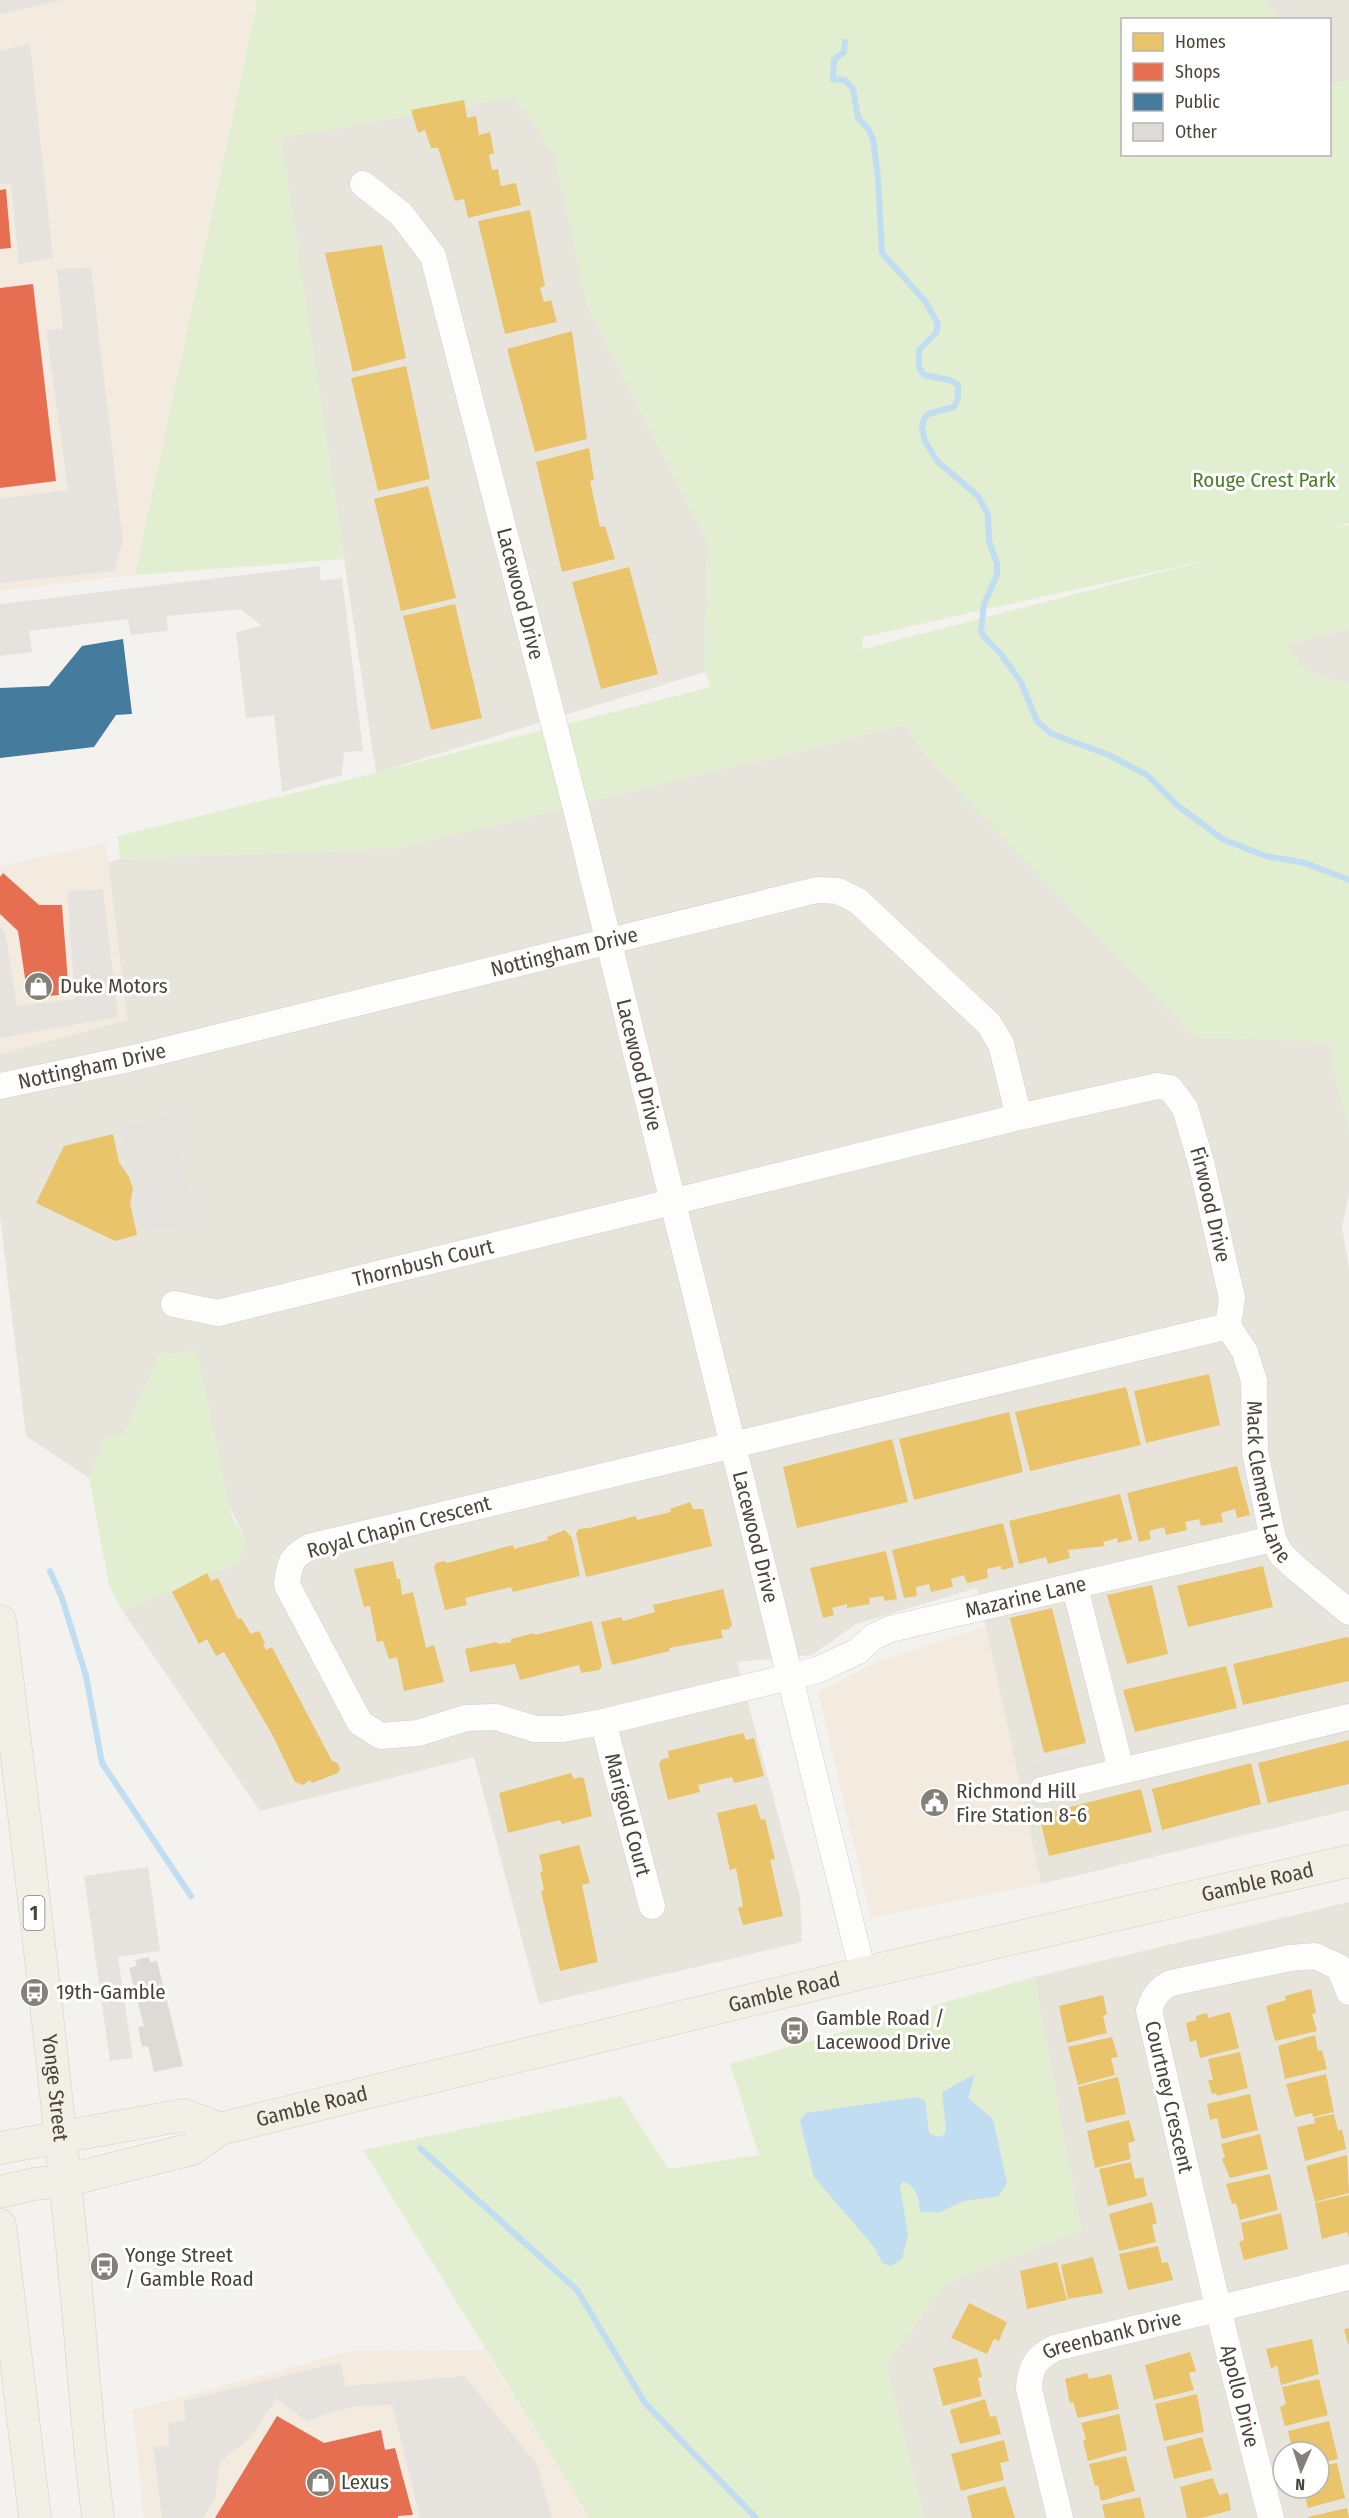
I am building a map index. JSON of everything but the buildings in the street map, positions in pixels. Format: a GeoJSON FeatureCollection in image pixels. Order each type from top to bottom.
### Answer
{"type":"FeatureCollection","features":[{"type":"Feature","properties":{"kind":"main road","name":"Yonge Street"},"geometry":{"type":"LineString","coordinates":[[0,1621],[64,2181],[88,2438],[98,2518]]}},
{"type":"Feature","properties":{"kind":"main road","name":"Gamble Road"},"geometry":{"type":"LineString","coordinates":[[0,2192],[34,2184],[64,2181],[192,2149],[220,2129],[862,1973],[1349,1861]]}},
{"type":"Feature","properties":{"kind":"main road"},"geometry":{"type":"LineString","coordinates":[[0,2148],[184,2115],[220,2129]]}},
{"type":"Feature","properties":{"kind":"main road"},"geometry":{"type":"LineString","coordinates":[[0,2225],[35,2518]]}},
{"type":"Feature","properties":{"kind":"street","name":"Lacewood Drive"},"geometry":{"type":"LineString","coordinates":[[363,184],[401,214],[433,256],[608,942],[862,1973]]}},
{"type":"Feature","properties":{"kind":"street","name":"Nottingham Drive"},"geometry":{"type":"LineString","coordinates":[[0,1086],[119,1061],[817,890],[838,891],[858,901],[989,1023],[1001,1044],[1019,1117]]}},
{"type":"Feature","properties":{"kind":"street","name":"Firwood Drive"},"geometry":{"type":"LineString","coordinates":[[672,1203],[1019,1117],[1157,1086],[1170,1088],[1185,1108],[1201,1162],[1232,1298],[1228,1326]]}},
{"type":"Feature","properties":{"kind":"street","name":"Thornbush Court"},"geometry":{"type":"LineString","coordinates":[[174,1304],[218,1313],[672,1203]]}},
{"type":"Feature","properties":{"kind":"street"},"geometry":{"type":"LineString","coordinates":[[731,1445],[1228,1326]]}},
{"type":"Feature","properties":{"kind":"street","name":"Mack Clement Lane"},"geometry":{"type":"LineString","coordinates":[[1228,1326],[1245,1352],[1254,1381],[1255,1452],[1273,1539],[1281,1554],[1349,1612]]}},
{"type":"Feature","properties":{"kind":"street","name":"Royal Chapin Crescent"},"geometry":{"type":"LineString","coordinates":[[731,1445],[309,1547],[296,1555],[289,1567],[287,1585],[360,1723],[381,1736],[418,1733],[466,1718],[496,1717],[535,1729],[563,1729],[603,1722],[789,1676]]}},
{"type":"Feature","properties":{"kind":"street","name":"Mazarine Lane"},"geometry":{"type":"LineString","coordinates":[[789,1676],[818,1670],[838,1661],[858,1651],[873,1637],[890,1629],[1273,1539]]}},
{"type":"Feature","properties":{"kind":"street"},"geometry":{"type":"LineString","coordinates":[[1075,1587],[1121,1770]]}},
{"type":"Feature","properties":{"kind":"street"},"geometry":{"type":"LineString","coordinates":[[1042,1790],[1349,1717]]}},
{"type":"Feature","properties":{"kind":"street","name":"Marigold Court"},"geometry":{"type":"LineString","coordinates":[[603,1722],[652,1906]]}},
{"type":"Feature","properties":{"kind":"street","name":"Courtney Crescent"},"geometry":{"type":"LineString","coordinates":[[1220,2309],[1153,2029],[1149,2010],[1153,1998],[1163,1987],[1171,1983],[1290,1958],[1315,1956],[1339,1967],[1349,1992]]}},
{"type":"Feature","properties":{"kind":"street","name":"Greenbank Drive"},"geometry":{"type":"LineString","coordinates":[[1060,2518],[1029,2389],[1029,2375],[1034,2362],[1043,2354],[1055,2348],[1349,2277]]}},
{"type":"Feature","properties":{"kind":"street","name":"Apollo Drive"},"geometry":{"type":"LineString","coordinates":[[1220,2309],[1270,2518]]}},
{"type":"Feature","properties":{"kind":"shaded area"},"geometry":{"type":"Polygon","coordinates":[[[0,0],[255,0],[256,8],[135,575],[0,591],[0,0]]]}},
{"type":"Feature","properties":{"kind":"shaded area"},"geometry":{"type":"Polygon","coordinates":[[[0,0],[63,0],[0,14],[0,0]]]}},
{"type":"Feature","properties":{"kind":"shaded area"},"geometry":{"type":"Polygon","coordinates":[[[1266,0],[1349,0],[1349,80],[1331,84],[1331,18],[1277,18],[1266,0]]]}},
{"type":"Feature","properties":{"kind":"shaded area"},"geometry":{"type":"Polygon","coordinates":[[[30,44],[53,258],[19,264],[11,184],[0,184],[0,51],[30,44]]]}},
{"type":"Feature","properties":{"kind":"shaded area"},"geometry":{"type":"Polygon","coordinates":[[[514,97],[554,153],[588,307],[707,541],[705,672],[376,773],[281,138],[514,97]]]}},
{"type":"Feature","properties":{"kind":"shaded area"},"geometry":{"type":"Polygon","coordinates":[[[91,268],[123,542],[114,571],[0,583],[0,499],[68,490],[46,329],[63,329],[57,269],[91,268]]]}},
{"type":"Feature","properties":{"kind":"shaded area"},"geometry":{"type":"Polygon","coordinates":[[[319,566],[321,581],[342,578],[363,751],[344,752],[342,775],[282,792],[274,715],[246,718],[236,632],[262,626],[241,609],[167,616],[168,631],[131,635],[128,619],[29,631],[32,652],[0,656],[0,604],[319,566]]]}},
{"type":"Feature","properties":{"kind":"shaded area"},"geometry":{"type":"Polygon","coordinates":[[[1349,629],[1349,685],[1305,671],[1288,644],[1349,629]]]}},
{"type":"Feature","properties":{"kind":"shaded area"},"geometry":{"type":"Polygon","coordinates":[[[906,725],[927,758],[1195,1037],[1329,1042],[1349,1133],[1349,1194],[1342,1227],[1349,1269],[1349,1810],[1041,1884],[977,1588],[856,1624],[812,1655],[737,1662],[800,1897],[802,1942],[539,2004],[474,1757],[260,1811],[122,1610],[238,1563],[246,1542],[160,1354],[124,1434],[105,1437],[89,1478],[26,1436],[0,1216],[0,1054],[127,1020],[108,863],[120,859],[399,848],[906,725]]]}},
{"type":"Feature","properties":{"kind":"shaded area"},"geometry":{"type":"Polygon","coordinates":[[[106,843],[127,1020],[0,1054],[0,866],[106,843]]]}},
{"type":"Feature","properties":{"kind":"shaded area"},"geometry":{"type":"Polygon","coordinates":[[[103,889],[118,1017],[0,1038],[0,927],[5,931],[17,1006],[75,999],[67,891],[103,889]]]}},
{"type":"Feature","properties":{"kind":"shaded area"},"geometry":{"type":"Polygon","coordinates":[[[173,1116],[198,1220],[144,1233],[119,1128],[173,1116]]]}},
{"type":"Feature","properties":{"kind":"shaded area"},"geometry":{"type":"Polygon","coordinates":[[[1288,1576],[1326,1607],[1315,1620],[1277,1589],[1288,1576]]]}},
{"type":"Feature","properties":{"kind":"shaded area"},"geometry":{"type":"Polygon","coordinates":[[[986,1626],[1041,1884],[871,1918],[818,1692],[877,1662],[986,1626]]]}},
{"type":"Feature","properties":{"kind":"shaded area"},"geometry":{"type":"Polygon","coordinates":[[[1081,1752],[1085,1769],[1034,1782],[1030,1765],[1081,1752]]]}},
{"type":"Feature","properties":{"kind":"shaded area"},"geometry":{"type":"Polygon","coordinates":[[[148,1867],[160,1951],[118,1957],[133,2058],[110,2061],[84,1876],[148,1867]]]}},
{"type":"Feature","properties":{"kind":"shaded area"},"geometry":{"type":"Polygon","coordinates":[[[1349,1902],[1349,2518],[924,2518],[886,2365],[945,2284],[1081,2230],[1034,1977],[1349,1902]]]}},
{"type":"Feature","properties":{"kind":"shaded area"},"geometry":{"type":"Polygon","coordinates":[[[485,2350],[590,2518],[144,2518],[133,2410],[351,2351],[485,2350]]]}},
{"type":"Feature","properties":{"kind":"shaded area"},"geometry":{"type":"Polygon","coordinates":[[[341,2362],[345,2386],[464,2376],[537,2464],[552,2518],[420,2518],[392,2405],[357,2406],[320,2416],[308,2422],[276,2399],[249,2439],[220,2462],[215,2497],[203,2518],[162,2518],[153,2447],[169,2446],[168,2424],[186,2420],[183,2401],[341,2362]]]}},
{"type":"Feature","properties":{"kind":"green space","name":"Rouge Crest Park"},"geometry":{"type":"Polygon","coordinates":[[[256,0],[1266,0],[1277,18],[1121,18],[1121,156],[1331,156],[1331,84],[1349,80],[1349,523],[1328,529],[1349,525],[1349,629],[1288,644],[1305,671],[1349,685],[1349,1133],[1329,1042],[1195,1037],[927,758],[906,725],[399,848],[120,859],[118,836],[711,687],[705,672],[707,541],[588,307],[554,153],[514,97],[281,138],[345,559],[135,575],[256,0]],[[1220,557],[863,637],[863,649],[1220,557]]]}},
{"type":"Feature","properties":{"kind":"green space"},"geometry":{"type":"Polygon","coordinates":[[[197,1351],[232,1517],[246,1542],[238,1563],[122,1610],[109,1585],[89,1478],[105,1437],[124,1434],[160,1354],[197,1351]]]}},
{"type":"Feature","properties":{"kind":"green space"},"geometry":{"type":"Polygon","coordinates":[[[1034,1977],[1081,2230],[945,2284],[886,2365],[924,2518],[590,2518],[363,2150],[621,2096],[669,2169],[759,2155],[730,2064],[1034,1977]]]}},
{"type":"Feature","properties":{"kind":"water"},"geometry":{"type":"Polygon","coordinates":[[[975,2074],[968,2098],[993,2119],[1007,2183],[999,2196],[964,2201],[940,2212],[920,2212],[916,2193],[903,2181],[900,2186],[908,2235],[902,2259],[891,2266],[882,2263],[875,2248],[814,2177],[800,2121],[806,2113],[917,2097],[925,2101],[929,2133],[938,2137],[944,2135],[946,2129],[942,2092],[975,2074]]]}},
{"type":"Feature","properties":{"kind":"waterway"},"geometry":{"type":"LineString","coordinates":[[845,42],[844,52],[834,60],[833,79],[845,80],[853,89],[858,118],[869,130],[873,139],[878,177],[882,253],[925,301],[938,324],[936,333],[919,350],[919,367],[924,375],[950,380],[958,385],[958,398],[954,407],[928,414],[922,428],[925,441],[937,461],[978,496],[988,515],[989,541],[997,564],[997,575],[984,604],[981,631],[984,637],[1000,653],[1021,682],[1037,721],[1052,734],[1109,755],[1147,775],[1178,806],[1224,840],[1266,856],[1305,863],[1349,880]]}},
{"type":"Feature","properties":{"kind":"waterway"},"geometry":{"type":"LineString","coordinates":[[50,1571],[62,1598],[86,1676],[102,1763],[191,1896]]}},
{"type":"Feature","properties":{"kind":"waterway"},"geometry":{"type":"LineString","coordinates":[[420,2148],[577,2290],[645,2403],[756,2518]]}},
{"type":"Feature","properties":{"kind":"place","name":"Duke Motors"},"geometry":{"type":"Point","coordinates":[39,986]}},
{"type":"Feature","properties":{"kind":"place","name":"Richmond Hill Fire Station 8-6"},"geometry":{"type":"Point","coordinates":[935,1803]}},
{"type":"Feature","properties":{"kind":"place","name":"19th-Gamble"},"geometry":{"type":"Point","coordinates":[35,1992]}},
{"type":"Feature","properties":{"kind":"place","name":"Gamble Road / Lacewood Drive"},"geometry":{"type":"Point","coordinates":[795,2030]}},
{"type":"Feature","properties":{"kind":"place","name":"Yonge Street / Gamble Road"},"geometry":{"type":"Point","coordinates":[104,2267]}},
{"type":"Feature","properties":{"kind":"place","name":"Lexus"},"geometry":{"type":"Point","coordinates":[320,2482]}}]}
